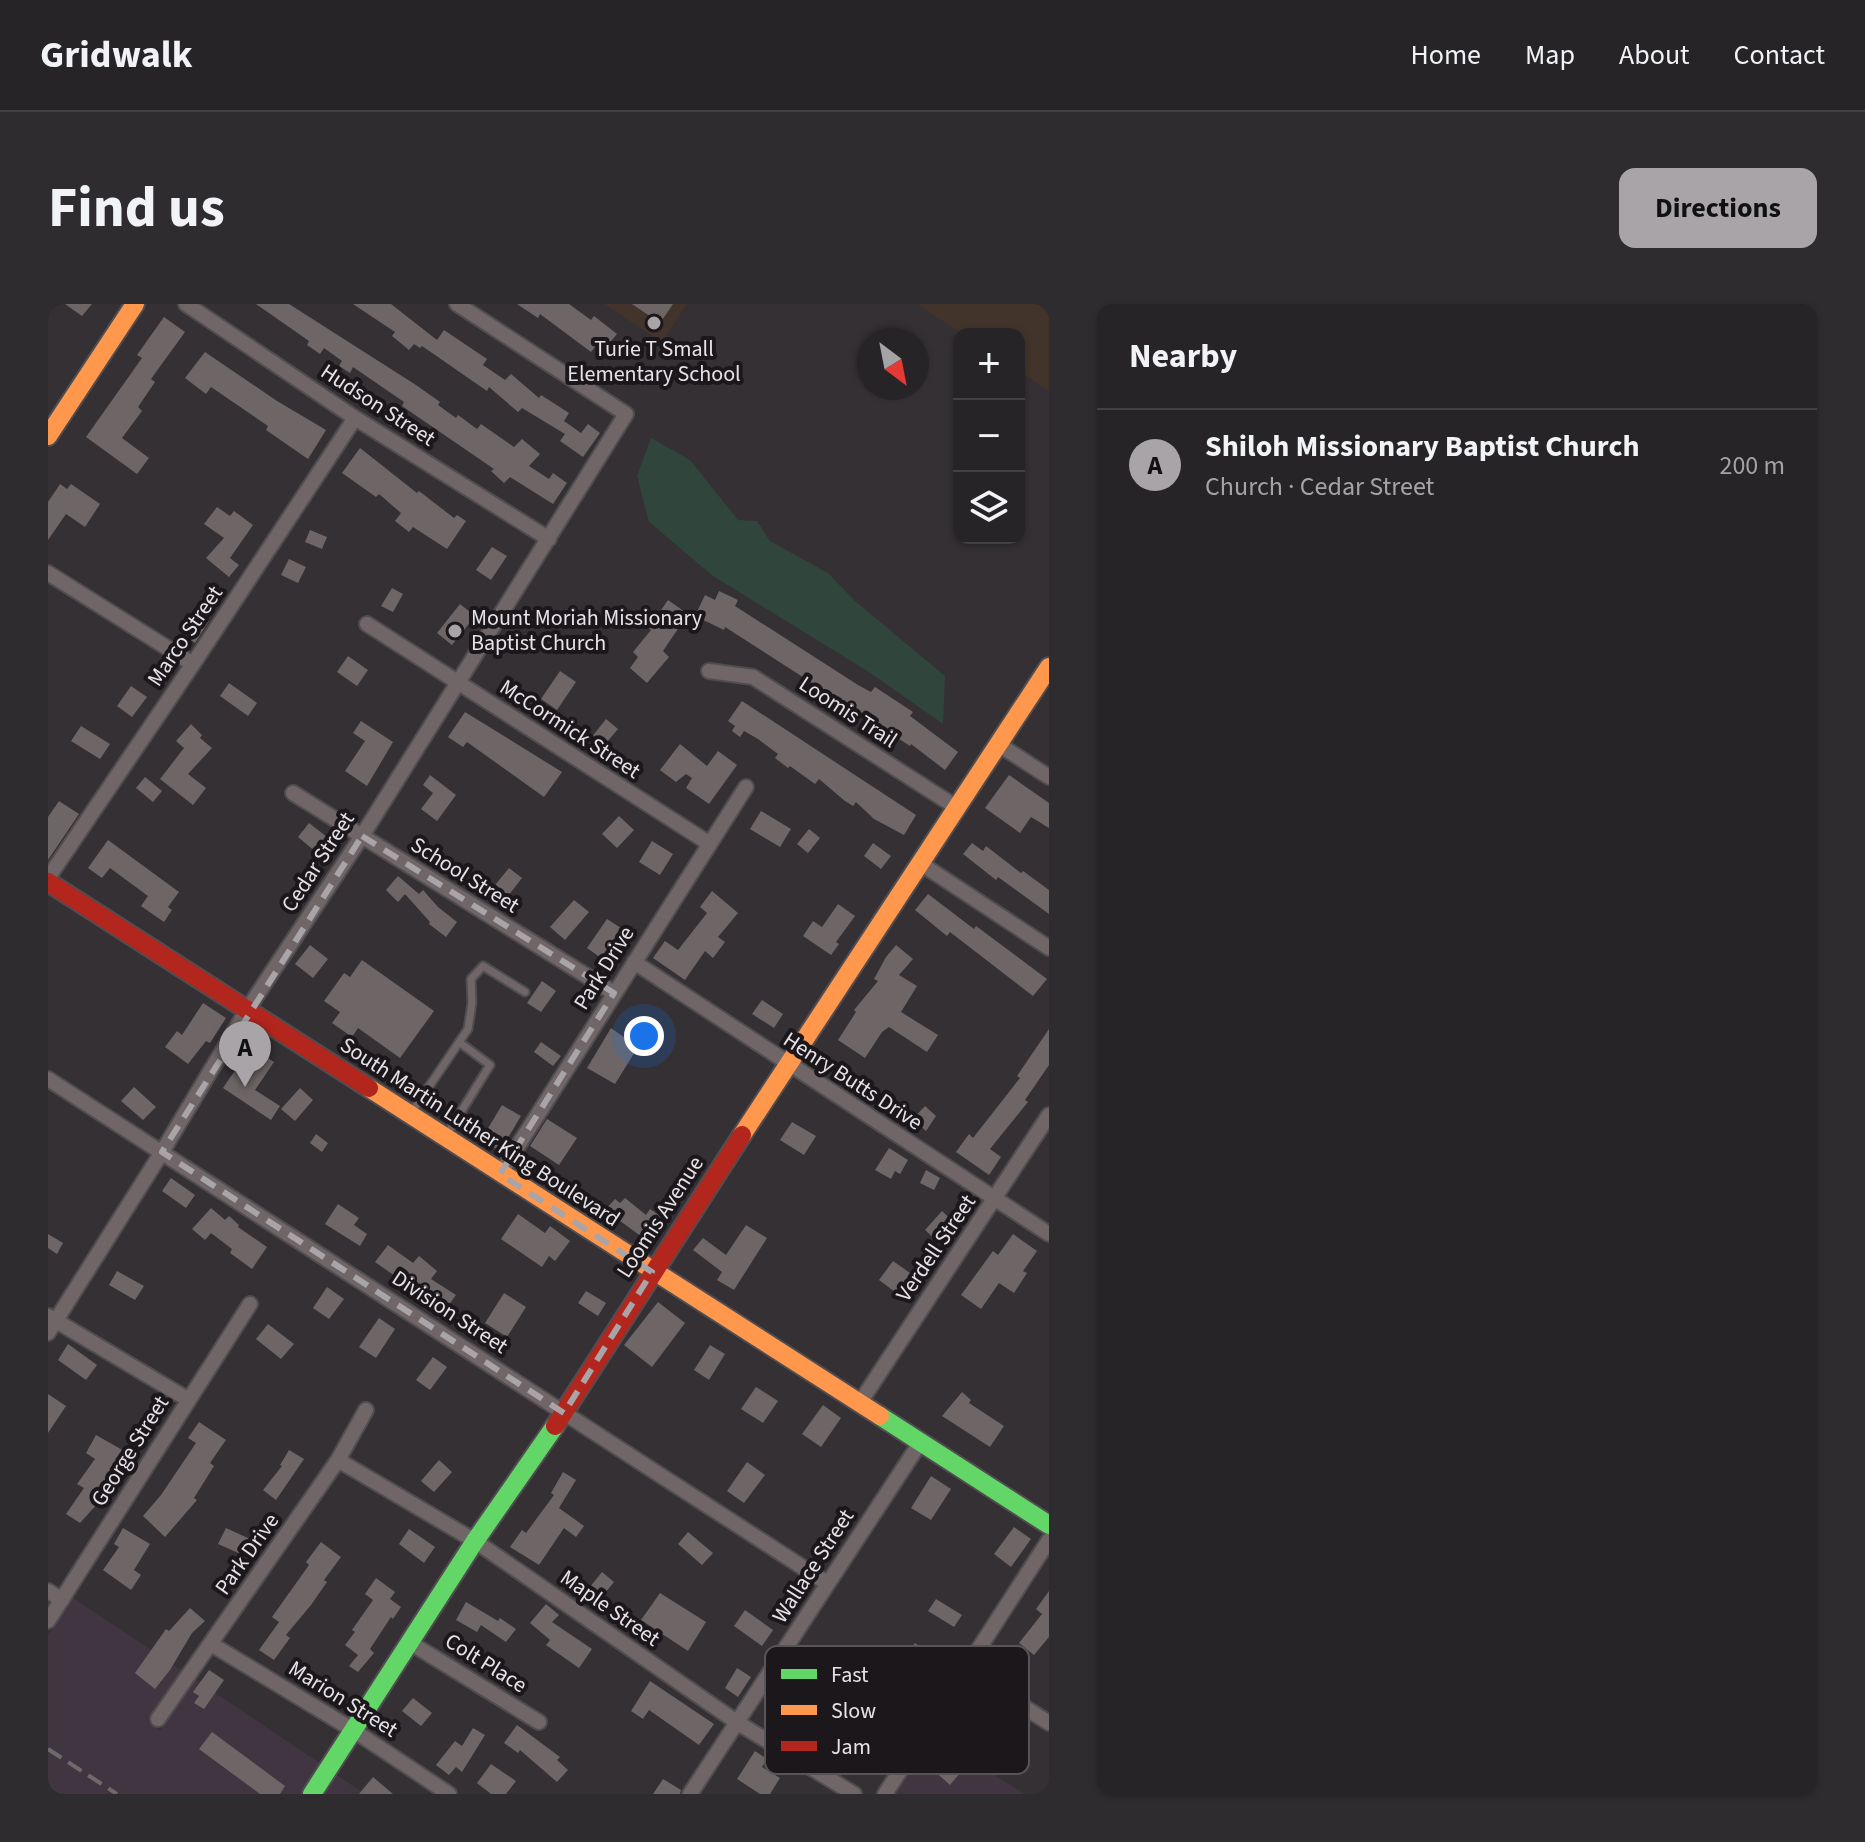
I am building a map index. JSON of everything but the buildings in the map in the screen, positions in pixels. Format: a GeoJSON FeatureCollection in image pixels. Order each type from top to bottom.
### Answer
{"type":"FeatureCollection","features":[{"type":"Feature","properties":{"kind":"street"},"geometry":{"type":"LineString","coordinates":[[48,436],[135,304]]}},
{"type":"Feature","properties":{"kind":"street","name":"Hudson Street"},"geometry":{"type":"LineString","coordinates":[[186,304],[355,418],[549,539]]}},
{"type":"Feature","properties":{"kind":"street","name":"Cedar Street"},"geometry":{"type":"LineString","coordinates":[[51,1323],[162,1152],[247,1010],[362,836],[626,414],[457,304]]}},
{"type":"Feature","properties":{"kind":"street","name":"Marco Street"},"geometry":{"type":"LineString","coordinates":[[48,880],[355,418]]}},
{"type":"Feature","properties":{"kind":"street"},"geometry":{"type":"LineString","coordinates":[[48,573],[193,664]]}},
{"type":"Feature","properties":{"kind":"street","name":"McCormick Street"},"geometry":{"type":"LineString","coordinates":[[367,624],[710,844]]}},
{"type":"Feature","properties":{"kind":"street","name":"Loomis Avenue"},"geometry":{"type":"LineString","coordinates":[[312,1794],[1049,667]]}},
{"type":"Feature","properties":{"kind":"street","name":"Loomis Trail"},"geometry":{"type":"LineString","coordinates":[[709,671],[753,677],[956,807]]}},
{"type":"Feature","properties":{"kind":"street"},"geometry":{"type":"LineString","coordinates":[[998,744],[1049,777]]}},
{"type":"Feature","properties":{"kind":"street","name":"Park Drive"},"geometry":{"type":"LineString","coordinates":[[500,1174],[746,787]]}},
{"type":"Feature","properties":{"kind":"street","name":"School Street"},"geometry":{"type":"LineString","coordinates":[[293,793],[614,993]]}},
{"type":"Feature","properties":{"kind":"street"},"geometry":{"type":"LineString","coordinates":[[920,863],[1049,948]]}},
{"type":"Feature","properties":{"kind":"street","name":"South Martin Luther King Boulevard"},"geometry":{"type":"LineString","coordinates":[[48,880],[1049,1525]]}},
{"type":"Feature","properties":{"kind":"street","name":"Henry Butts Drive"},"geometry":{"type":"LineString","coordinates":[[634,962],[1049,1234]]}},
{"type":"Feature","properties":{"kind":"street","name":"Division Street"},"geometry":{"type":"LineString","coordinates":[[48,1079],[827,1583]]}},
{"type":"Feature","properties":{"kind":"street","name":"Verdell Street"},"geometry":{"type":"LineString","coordinates":[[859,1404],[1049,1115]]}},
{"type":"Feature","properties":{"kind":"street","name":"George Street"},"geometry":{"type":"LineString","coordinates":[[48,1621],[250,1304]]}},
{"type":"Feature","properties":{"kind":"street"},"geometry":{"type":"LineString","coordinates":[[51,1323],[189,1400]]}},
{"type":"Feature","properties":{"kind":"street","name":"Park Drive"},"geometry":{"type":"LineString","coordinates":[[158,1719],[338,1460],[366,1410]]}},
{"type":"Feature","properties":{"kind":"street","name":"Wallace Street"},"geometry":{"type":"LineString","coordinates":[[787,1646],[920,1443]]}},
{"type":"Feature","properties":{"kind":"street","name":"Maple Street"},"geometry":{"type":"LineString","coordinates":[[338,1460],[475,1541],[765,1740]]}},
{"type":"Feature","properties":{"kind":"street"},"geometry":{"type":"LineString","coordinates":[[980,1646],[1049,1540]]}},
{"type":"Feature","properties":{"kind":"street"},"geometry":{"type":"LineString","coordinates":[[48,1591],[62,1600]]}},
{"type":"Feature","properties":{"kind":"street","name":"Colt Place"},"geometry":{"type":"LineString","coordinates":[[409,1642],[539,1722]]}},
{"type":"Feature","properties":{"kind":"street","name":"Marion Street"},"geometry":{"type":"LineString","coordinates":[[211,1644],[353,1730],[449,1794]]}},
{"type":"Feature","properties":{"kind":"street","name":"Wallace Street"},"geometry":{"type":"LineString","coordinates":[[690,1794],[765,1681]]}},
{"type":"Feature","properties":{"kind":"street"},"geometry":{"type":"LineString","coordinates":[[1029,1710],[1049,1723]]}},
{"type":"Feature","properties":{"kind":"street","name":"Maple Street"},"geometry":{"type":"LineString","coordinates":[[821,1774],[854,1794]]}},
{"type":"Feature","properties":{"kind":"street"},"geometry":{"type":"LineString","coordinates":[[885,1794],[898,1774]]}},
{"type":"Feature","properties":{"kind":"lane"},"geometry":{"type":"LineString","coordinates":[[410,1115],[468,1029],[472,1003],[471,979],[483,966],[525,992]]}},
{"type":"Feature","properties":{"kind":"lane"},"geometry":{"type":"LineString","coordinates":[[445,1138],[490,1065],[459,1042]]}},
{"type":"Feature","properties":{"kind":"highlighted area"},"geometry":{"type":"Polygon","coordinates":[[[362,836],[614,993],[500,1174],[652,1272],[564,1413],[162,1152],[362,836]]]}},
{"type":"Feature","properties":{"kind":"shaded area","name":"Turie T Small Elementary School"},"geometry":{"type":"Polygon","coordinates":[[[604,304],[687,304],[662,342],[604,304]]]}},
{"type":"Feature","properties":{"kind":"shaded area"},"geometry":{"type":"Polygon","coordinates":[[[917,304],[1049,304],[1049,391],[1025,375],[1025,328],[953,328],[917,304]]]}},
{"type":"Feature","properties":{"kind":"shaded area"},"geometry":{"type":"Polygon","coordinates":[[[73,1598],[183,1671],[148,1721],[160,1730],[196,1680],[321,1764],[302,1794],[48,1794],[48,1635],[73,1598]]]}},
{"type":"Feature","properties":{"kind":"shaded area"},"geometry":{"type":"Polygon","coordinates":[[[334,1773],[365,1794],[321,1794],[334,1773]]]}},
{"type":"Feature","properties":{"kind":"shaded area"},"geometry":{"type":"Polygon","coordinates":[[[907,1774],[993,1774],[1025,1794],[894,1794],[907,1774]]]}},
{"type":"Feature","properties":{"kind":"green space"},"geometry":{"type":"Polygon","coordinates":[[[651,438],[690,460],[738,520],[757,521],[770,541],[828,573],[854,600],[945,676],[943,724],[869,672],[713,576],[649,522],[637,476],[651,438]]]}},
{"type":"Feature","properties":{"kind":"railway"},"geometry":{"type":"LineString","coordinates":[[48,1749],[117,1794]]}},
{"type":"Feature","properties":{"kind":"traffic: fast"},"geometry":{"type":"LineString","coordinates":[[880,1416],[1049,1525]]}},
{"type":"Feature","properties":{"kind":"traffic: fast"},"geometry":{"type":"LineString","coordinates":[[312,1794],[475,1541],[555,1426]]}},
{"type":"Feature","properties":{"kind":"traffic: slow"},"geometry":{"type":"LineString","coordinates":[[48,436],[135,304]]}},
{"type":"Feature","properties":{"kind":"traffic: slow"},"geometry":{"type":"LineString","coordinates":[[742,1135],[1049,667]]}},
{"type":"Feature","properties":{"kind":"traffic: slow"},"geometry":{"type":"LineString","coordinates":[[369,1088],[880,1416]]}},
{"type":"Feature","properties":{"kind":"traffic: jam"},"geometry":{"type":"LineString","coordinates":[[48,882],[369,1088]]}},
{"type":"Feature","properties":{"kind":"traffic: jam"},"geometry":{"type":"LineString","coordinates":[[555,1426],[742,1135]]}},
{"type":"Feature","properties":{"kind":"place","name":"Turie T Small Elementary School"},"geometry":{"type":"Point","coordinates":[654,323]}},
{"type":"Feature","properties":{"kind":"place","name":"Mount Moriah Missionary Baptist Church"},"geometry":{"type":"Point","coordinates":[455,631]}},
{"type":"Feature","properties":{"kind":"place","name":"Shiloh Missionary Baptist Church"},"geometry":{"type":"Point","coordinates":[245,1087]}}]}
